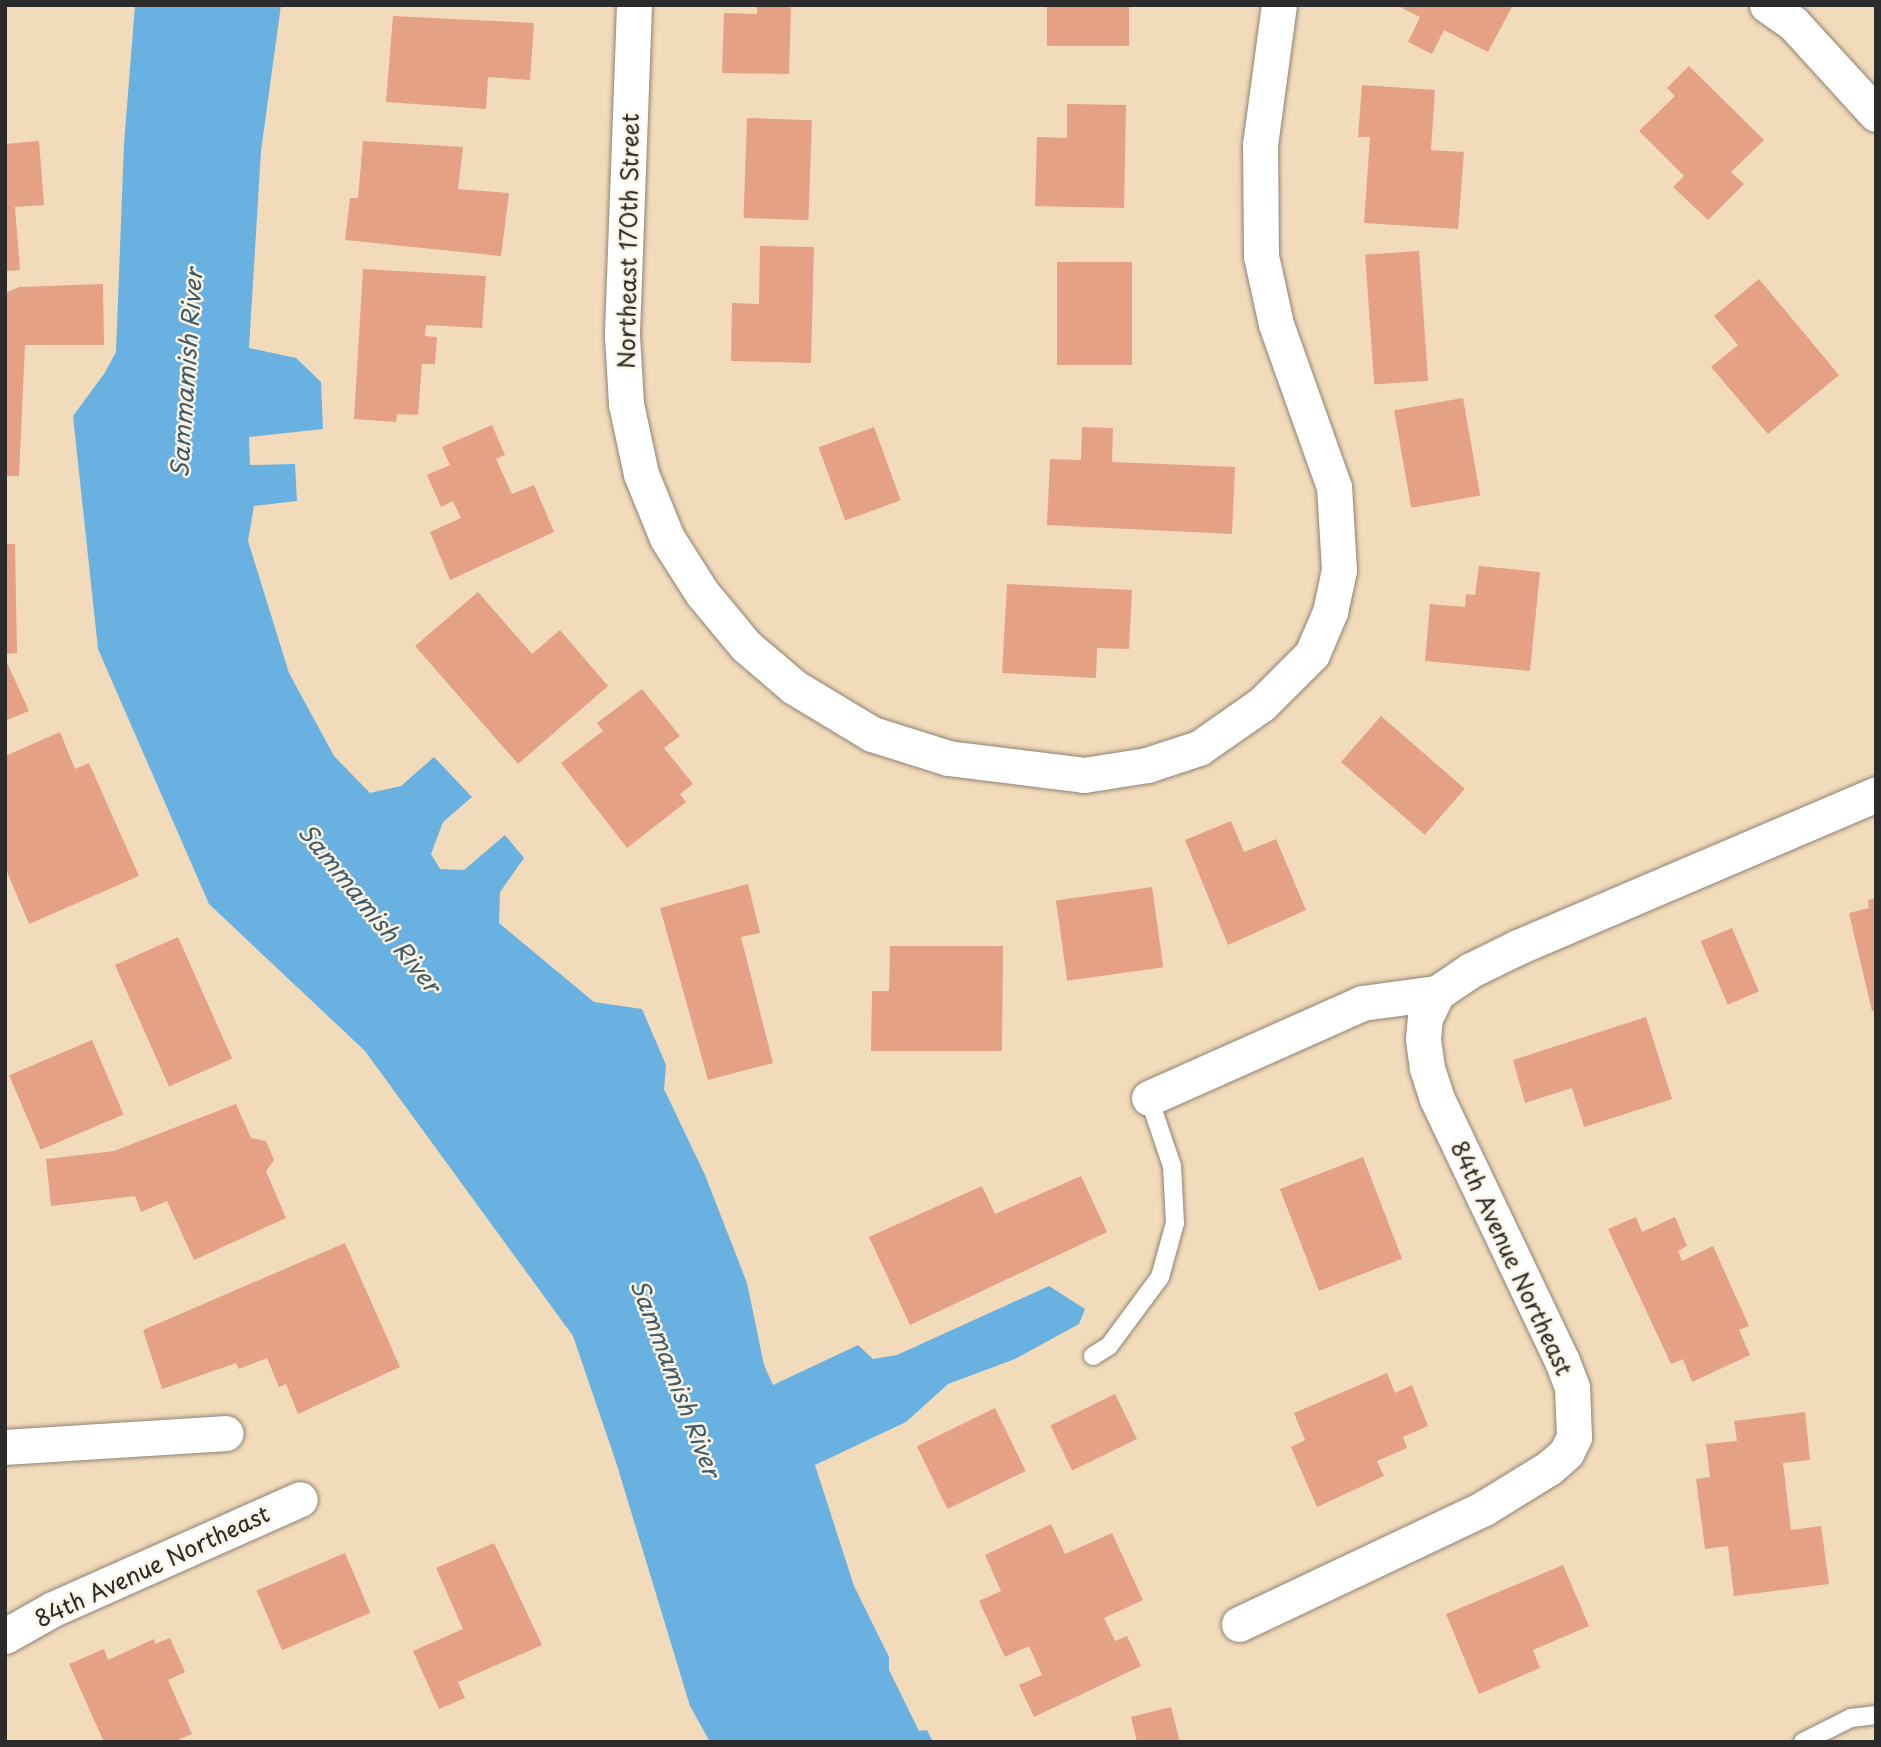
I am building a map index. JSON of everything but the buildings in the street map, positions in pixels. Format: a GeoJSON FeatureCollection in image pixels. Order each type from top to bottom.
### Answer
{"type":"FeatureCollection","features":[{"type":"Feature","properties":{"kind":"street","name":"Northeast 170th Street"},"geometry":{"type":"LineString","coordinates":[[634,5],[622,336],[626,404],[641,474],[667,538],[702,593],[746,646],[794,687],[872,734],[948,758],[1084,775],[1147,765],[1199,748],[1262,704],[1312,654],[1330,612],[1339,570],[1334,487],[1276,324],[1261,256],[1260,145],[1279,5]]}},
{"type":"Feature","properties":{"kind":"street"},"geometry":{"type":"LineString","coordinates":[[1791,11],[1876,114]]}},
{"type":"Feature","properties":{"kind":"street"},"geometry":{"type":"LineString","coordinates":[[1149,1098],[1362,1003],[1437,993],[1471,970],[1518,947],[1876,794]]}},
{"type":"Feature","properties":{"kind":"street","name":"84th Avenue Northeast"},"geometry":{"type":"LineString","coordinates":[[1239,1624],[1484,1508],[1549,1468],[1566,1452],[1574,1437],[1572,1387],[1562,1361],[1437,1099],[1423,1039],[1425,1018],[1437,993]]}},
{"type":"Feature","properties":{"kind":"street"},"geometry":{"type":"LineString","coordinates":[[5,1447],[226,1433]]}},
{"type":"Feature","properties":{"kind":"street","name":"84th Avenue Northeast"},"geometry":{"type":"LineString","coordinates":[[5,1636],[53,1609],[300,1499]]}},
{"type":"Feature","properties":{"kind":"lane"},"geometry":{"type":"LineString","coordinates":[[1093,1356],[1109,1346],[1160,1277],[1175,1223],[1172,1167],[1149,1098]]}},
{"type":"Feature","properties":{"kind":"lane"},"geometry":{"type":"LineString","coordinates":[[1803,1742],[1852,1718],[1876,1715]]}},
{"type":"Feature","properties":{"kind":"water","name":"Sammamish River"},"geometry":{"type":"Polygon","coordinates":[[[135,5],[281,5],[261,151],[249,348],[296,358],[321,382],[323,429],[249,437],[250,465],[295,464],[297,501],[254,506],[248,541],[289,673],[334,756],[370,793],[401,786],[434,757],[472,797],[443,822],[431,854],[440,869],[464,870],[505,835],[524,858],[500,892],[499,923],[594,1002],[642,1009],[666,1065],[664,1089],[705,1175],[747,1283],[764,1365],[773,1385],[858,1345],[873,1359],[897,1355],[1049,1286],[1085,1309],[1079,1324],[1015,1359],[948,1384],[906,1422],[815,1465],[854,1586],[889,1657],[889,1670],[919,1731],[927,1730],[933,1742],[710,1742],[690,1706],[616,1462],[573,1336],[365,1051],[209,904],[98,649],[73,416],[104,374],[116,352],[124,144],[135,5]]]}}]}
